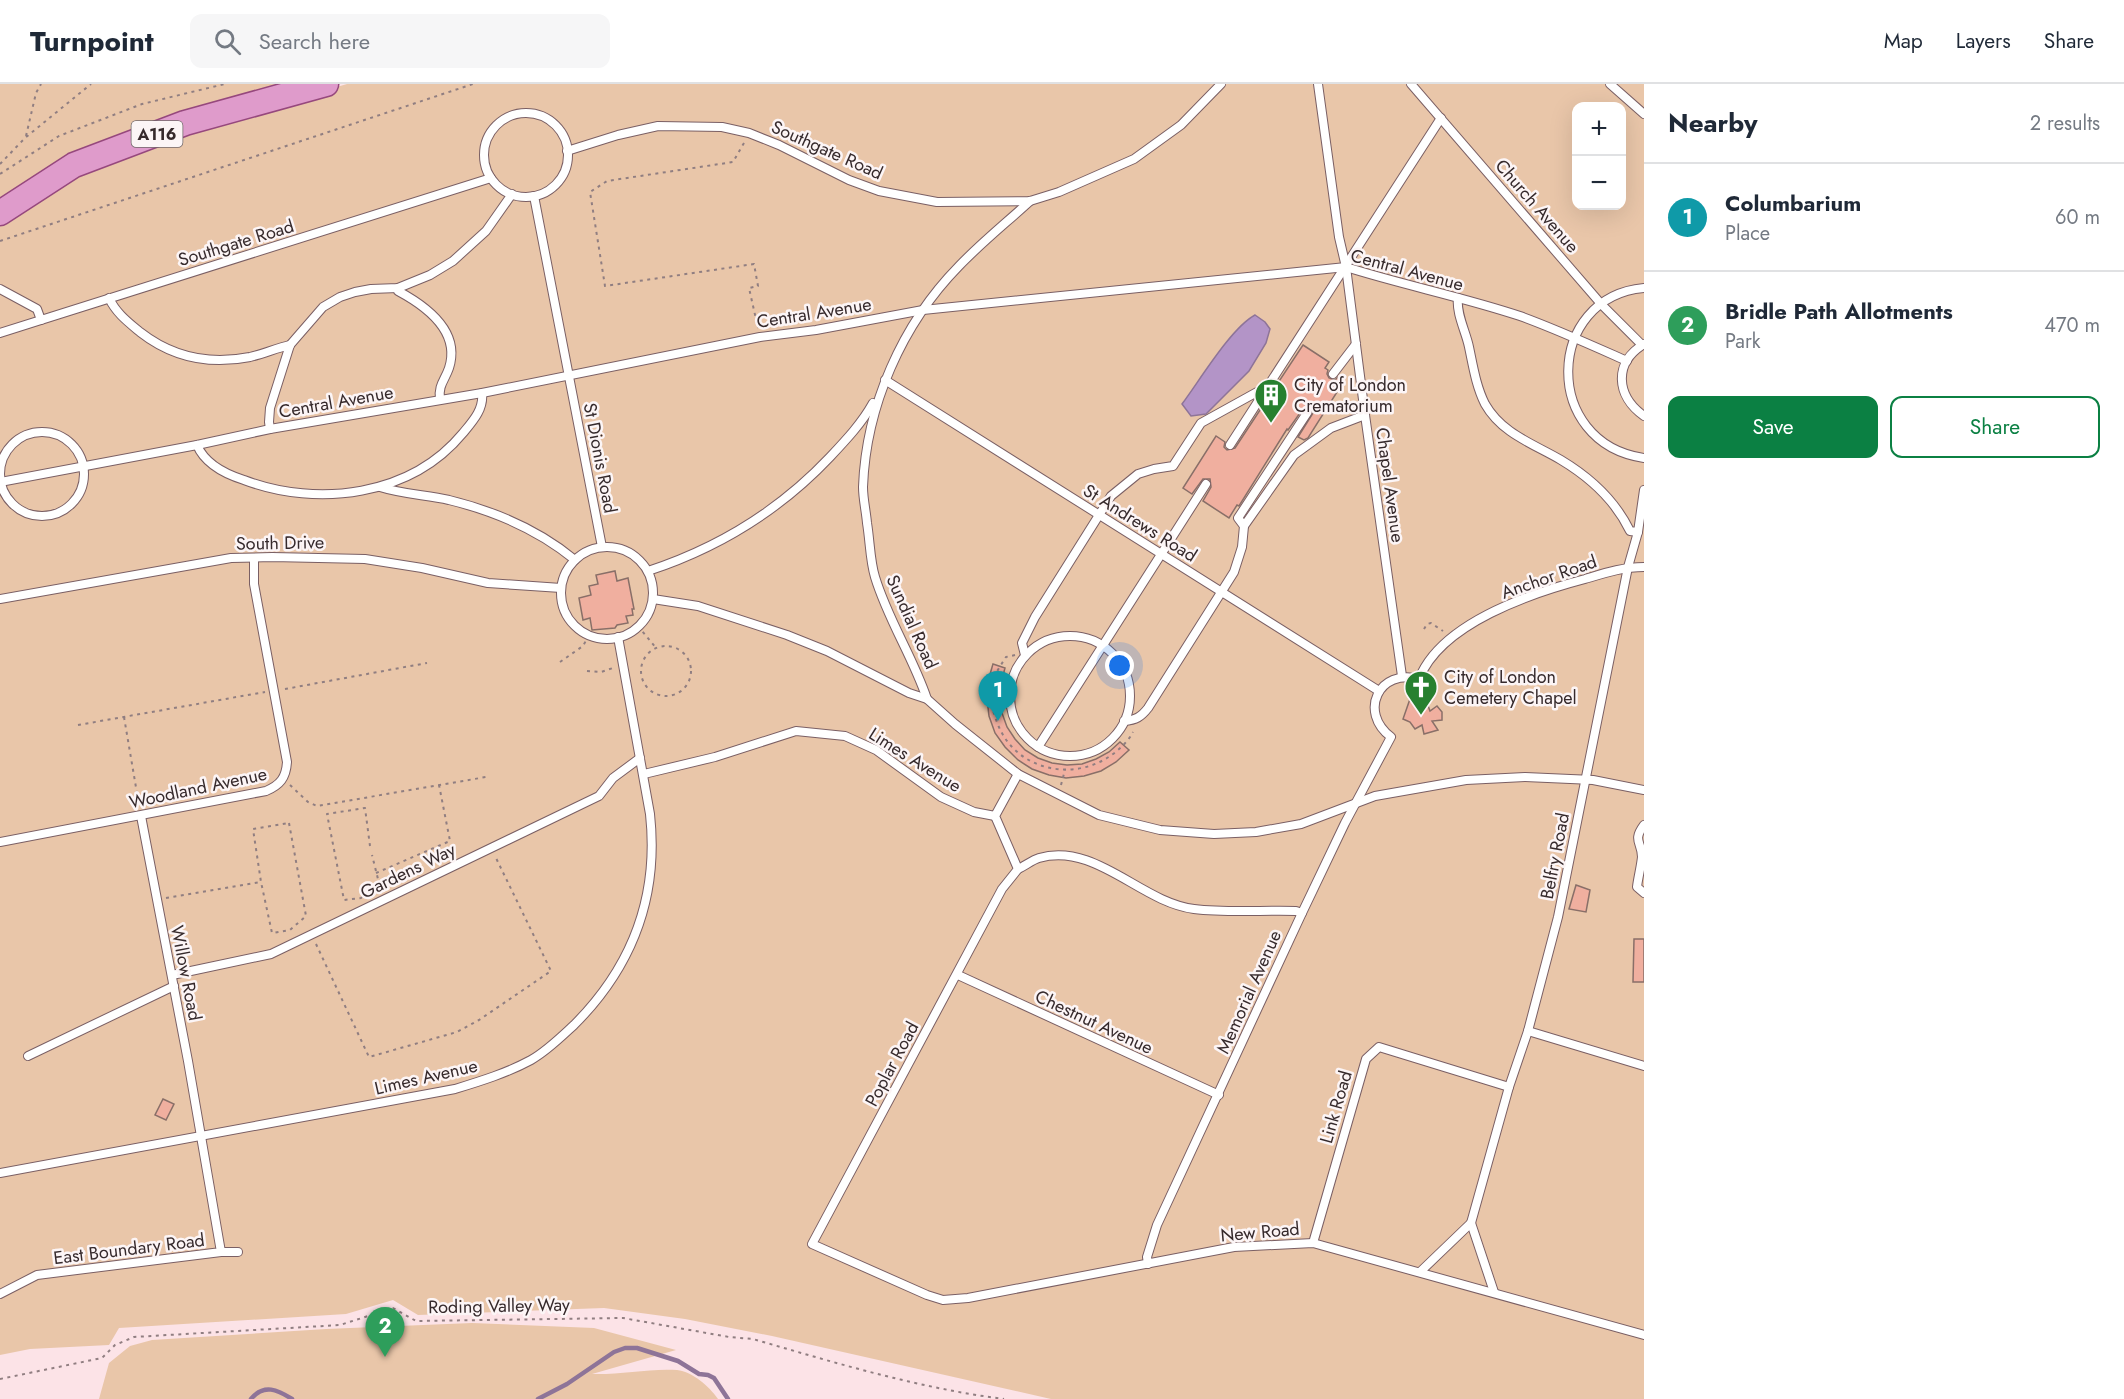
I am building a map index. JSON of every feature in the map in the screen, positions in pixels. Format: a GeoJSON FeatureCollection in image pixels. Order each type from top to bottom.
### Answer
{"type":"FeatureCollection","features":[{"type":"Feature","properties":{"kind":"main road","name":"A116"},"geometry":{"type":"LineString","coordinates":[[0,213],[74,165],[185,123],[326,84]]}},
{"type":"Feature","properties":{"kind":"lane","name":"Southgate Road"},"geometry":{"type":"LineString","coordinates":[[567,151],[618,135],[658,126],[722,127],[749,133],[779,145],[849,180],[879,191],[938,202],[1030,201],[1059,192],[1134,159],[1181,125],[1221,84]]}},
{"type":"Feature","properties":{"kind":"lane","name":"Chapel Avenue"},"geometry":{"type":"LineString","coordinates":[[1318,84],[1338,237],[1346,267],[1402,676]]}},
{"type":"Feature","properties":{"kind":"lane","name":"Church Avenue"},"geometry":{"type":"LineString","coordinates":[[1411,84],[1602,304],[1643,345]]}},
{"type":"Feature","properties":{"kind":"lane"},"geometry":{"type":"LineString","coordinates":[[1610,84],[1644,114]]}},
{"type":"Feature","properties":{"kind":"lane"},"geometry":{"type":"LineString","coordinates":[[537,114],[558,128],[565,139],[567,163],[555,185],[545,192],[534,196],[512,194],[497,185],[491,178],[484,154],[486,142],[492,130],[512,115],[537,114]]}},
{"type":"Feature","properties":{"kind":"lane"},"geometry":{"type":"LineString","coordinates":[[1230,446],[1441,118]]}},
{"type":"Feature","properties":{"kind":"lane","name":"Southgate Road"},"geometry":{"type":"LineString","coordinates":[[0,333],[491,178]]}},
{"type":"Feature","properties":{"kind":"lane"},"geometry":{"type":"LineString","coordinates":[[270,429],[270,408],[290,345],[323,307],[340,297],[371,289],[398,288],[430,275],[468,249],[486,231],[512,194]]}},
{"type":"Feature","properties":{"kind":"lane","name":"St Dionis Road"},"geometry":{"type":"LineString","coordinates":[[534,196],[602,547]]}},
{"type":"Feature","properties":{"kind":"lane"},"geometry":{"type":"LineString","coordinates":[[648,571],[711,546],[738,532],[779,505],[813,475],[848,438],[868,412],[923,310],[958,267],[1030,201]]}},
{"type":"Feature","properties":{"kind":"lane","name":"Central Avenue"},"geometry":{"type":"LineString","coordinates":[[0,482],[197,446],[270,429],[482,393],[759,337],[816,330],[923,310],[1346,267],[1420,286],[1519,316],[1576,337],[1627,361]]}},
{"type":"Feature","properties":{"kind":"lane"},"geometry":{"type":"LineString","coordinates":[[398,288],[398,291],[430,312],[448,334],[452,355],[448,371],[439,389],[440,399]]}},
{"type":"Feature","properties":{"kind":"lane"},"geometry":{"type":"LineString","coordinates":[[1644,288],[1625,292],[1602,304],[1591,315],[1576,337],[1568,364],[1571,398],[1580,417],[1597,438],[1608,446],[1620,453],[1644,458]]}},
{"type":"Feature","properties":{"kind":"lane"},"geometry":{"type":"LineString","coordinates":[[0,289],[37,309],[41,320]]}},
{"type":"Feature","properties":{"kind":"lane"},"geometry":{"type":"LineString","coordinates":[[109,298],[124,320],[154,343],[175,353],[198,359],[242,358],[290,345]]}},
{"type":"Feature","properties":{"kind":"lane"},"geometry":{"type":"LineString","coordinates":[[1458,298],[1457,306],[1465,328],[1475,377],[1486,405],[1512,434],[1561,459],[1605,493],[1623,515],[1630,531],[1638,532]]}},
{"type":"Feature","properties":{"kind":"lane"},"geometry":{"type":"LineString","coordinates":[[1333,374],[1356,344]]}},
{"type":"Feature","properties":{"kind":"lane"},"geometry":{"type":"LineString","coordinates":[[1643,345],[1633,352],[1627,361],[1622,386],[1630,404],[1644,416]]}},
{"type":"Feature","properties":{"kind":"lane","name":"St Andrews Road"},"geometry":{"type":"LineString","coordinates":[[885,380],[1379,691]]}},
{"type":"Feature","properties":{"kind":"lane","name":"Sundial Road"},"geometry":{"type":"LineString","coordinates":[[885,380],[873,415],[866,448],[863,490],[874,576],[927,699]]}},
{"type":"Feature","properties":{"kind":"lane"},"geometry":{"type":"LineString","coordinates":[[1025,655],[1022,643],[1035,617],[1111,496],[1138,474],[1173,466],[1201,423],[1257,392],[1263,395]]}},
{"type":"Feature","properties":{"kind":"lane"},"geometry":{"type":"LineString","coordinates":[[197,446],[201,454],[212,464],[232,476],[259,486],[297,494],[336,495],[380,487],[420,470],[436,460],[455,443],[476,417],[483,400],[482,393]]}},
{"type":"Feature","properties":{"kind":"lane"},"geometry":{"type":"LineString","coordinates":[[1244,526],[1238,518],[1307,413]]}},
{"type":"Feature","properties":{"kind":"lane"},"geometry":{"type":"LineString","coordinates":[[1125,721],[1142,717],[1223,593],[1234,572],[1242,548],[1244,526],[1294,455],[1331,428],[1365,415]]}},
{"type":"Feature","properties":{"kind":"lane"},"geometry":{"type":"LineString","coordinates":[[38,432],[52,433],[65,438],[75,447],[83,466],[82,487],[76,499],[66,509],[53,515],[40,516],[26,513],[14,506],[5,495],[0,482],[0,468],[8,449],[24,436],[38,432]]}},
{"type":"Feature","properties":{"kind":"lane"},"geometry":{"type":"LineString","coordinates":[[1038,747],[1206,484]]}},
{"type":"Feature","properties":{"kind":"lane"},"geometry":{"type":"LineString","coordinates":[[380,487],[446,500],[489,512],[531,531],[575,560]]}},
{"type":"Feature","properties":{"kind":"lane","name":"Belfry Road"},"geometry":{"type":"LineString","coordinates":[[1471,1223],[1509,1087],[1528,1031],[1558,917],[1628,567],[1638,532],[1644,490]]}},
{"type":"Feature","properties":{"kind":"lane"},"geometry":{"type":"LineString","coordinates":[[602,547],[616,547],[640,560],[648,571],[653,586],[653,599],[649,611],[632,632],[607,638],[589,635],[570,619],[562,599],[561,588],[565,574],[575,560],[586,552],[602,547]]}},
{"type":"Feature","properties":{"kind":"lane","name":"South Drive"},"geometry":{"type":"LineString","coordinates":[[0,599],[231,558],[310,556],[365,559],[412,566],[488,583],[561,588]]}},
{"type":"Feature","properties":{"kind":"lane","name":"Woodland Avenue"},"geometry":{"type":"LineString","coordinates":[[0,842],[141,816],[277,787],[283,779],[287,762],[254,584],[254,558]]}},
{"type":"Feature","properties":{"kind":"lane","name":"Anchor Road"},"geometry":{"type":"LineString","coordinates":[[1402,676],[1419,679],[1425,664],[1452,638],[1512,602],[1545,590],[1628,567],[1644,567]]}},
{"type":"Feature","properties":{"kind":"lane"},"geometry":{"type":"LineString","coordinates":[[653,599],[698,606],[787,635],[859,666],[909,693],[927,699],[1018,774],[1099,815],[1160,830],[1203,834],[1256,832],[1301,824],[1375,796],[1466,780],[1525,777],[1585,780],[1644,790]]}},
{"type":"Feature","properties":{"kind":"lane"},"geometry":{"type":"LineString","coordinates":[[1070,635],[1087,638],[1102,645],[1115,656],[1124,670],[1129,687],[1129,704],[1125,721],[1102,747],[1087,754],[1070,756],[1053,754],[1038,747],[1024,736],[1015,721],[1010,704],[1010,686],[1015,670],[1025,655],[1038,644],[1053,638],[1070,635]]}},
{"type":"Feature","properties":{"kind":"lane"},"geometry":{"type":"LineString","coordinates":[[618,637],[642,766]]}},
{"type":"Feature","properties":{"kind":"lane"},"geometry":{"type":"LineString","coordinates":[[1379,691],[1393,679],[1402,676]]}},
{"type":"Feature","properties":{"kind":"lane","name":"Memorial Avenue"},"geometry":{"type":"LineString","coordinates":[[1148,1264],[1157,1225],[1302,913],[1391,737],[1384,732],[1375,717],[1374,708],[1379,691]]}},
{"type":"Feature","properties":{"kind":"lane","name":"Limes Avenue"},"geometry":{"type":"LineString","coordinates":[[0,1173],[455,1089],[488,1079],[533,1059],[563,1036],[592,1007],[617,972],[636,935],[648,896],[651,869],[652,838],[642,766],[715,757],[795,731],[845,736],[876,750],[941,797],[974,812],[995,816]]}},
{"type":"Feature","properties":{"kind":"lane","name":"Gardens Way"},"geometry":{"type":"LineString","coordinates":[[171,975],[271,954],[599,796],[613,778],[642,766]]}},
{"type":"Feature","properties":{"kind":"lane"},"geometry":{"type":"LineString","coordinates":[[1018,774],[995,816],[1018,869],[1037,858],[1060,855],[1086,860],[1171,903],[1193,909],[1302,913]]}},
{"type":"Feature","properties":{"kind":"lane","name":"Willow Road"},"geometry":{"type":"LineString","coordinates":[[141,816],[202,1136]]}},
{"type":"Feature","properties":{"kind":"lane"},"geometry":{"type":"LineString","coordinates":[[1644,825],[1638,834],[1642,855],[1637,887],[1644,892]]}},
{"type":"Feature","properties":{"kind":"lane","name":"Poplar Road"},"geometry":{"type":"LineString","coordinates":[[943,1300],[812,1244],[1002,889],[1018,869]]}},
{"type":"Feature","properties":{"kind":"lane","name":"Chestnut Avenue"},"geometry":{"type":"LineString","coordinates":[[958,975],[1219,1095]]}},
{"type":"Feature","properties":{"kind":"lane"},"geometry":{"type":"LineString","coordinates":[[28,1056],[174,986]]}},
{"type":"Feature","properties":{"kind":"lane"},"geometry":{"type":"LineString","coordinates":[[1528,1031],[1644,1066]]}},
{"type":"Feature","properties":{"kind":"lane","name":"Link Road"},"geometry":{"type":"LineString","coordinates":[[1313,1243],[1366,1059],[1379,1047],[1509,1087]]}},
{"type":"Feature","properties":{"kind":"lane","name":"East Boundary Road"},"geometry":{"type":"LineString","coordinates":[[0,1294],[37,1275],[221,1252],[202,1136]]}},
{"type":"Feature","properties":{"kind":"lane"},"geometry":{"type":"LineString","coordinates":[[1420,1272],[1471,1223],[1494,1293]]}},
{"type":"Feature","properties":{"kind":"lane","name":"New Road"},"geometry":{"type":"LineString","coordinates":[[943,1300],[968,1298],[1234,1247],[1313,1243],[1644,1335]]}},
{"type":"Feature","properties":{"kind":"lane"},"geometry":{"type":"LineString","coordinates":[[221,1252],[238,1252]]}},
{"type":"Feature","properties":{"kind":"path"},"geometry":{"type":"LineString","coordinates":[[25,138],[36,93],[41,84]]}},
{"type":"Feature","properties":{"kind":"path"},"geometry":{"type":"LineString","coordinates":[[0,164],[25,138],[91,84]]}},
{"type":"Feature","properties":{"kind":"path"},"geometry":{"type":"LineString","coordinates":[[0,174],[59,136],[142,104],[225,84]]}},
{"type":"Feature","properties":{"kind":"path"},"geometry":{"type":"LineString","coordinates":[[0,241],[473,84]]}},
{"type":"Feature","properties":{"kind":"path"},"geometry":{"type":"LineString","coordinates":[[749,133],[733,162],[607,181],[590,192],[604,286],[753,264],[758,286],[749,288],[759,337]]}},
{"type":"Feature","properties":{"kind":"path"},"geometry":{"type":"LineString","coordinates":[[1424,629],[1431,623],[1452,638]]}},
{"type":"Feature","properties":{"kind":"path"},"geometry":{"type":"LineString","coordinates":[[638,626],[656,648]]}},
{"type":"Feature","properties":{"kind":"path"},"geometry":{"type":"LineString","coordinates":[[560,662],[584,646],[589,635]]}},
{"type":"Feature","properties":{"kind":"path"},"geometry":{"type":"LineString","coordinates":[[672,646],[689,661],[690,677],[687,685],[674,694],[666,696],[651,690],[642,676],[644,660],[656,648],[672,646]]}},
{"type":"Feature","properties":{"kind":"path"},"geometry":{"type":"LineString","coordinates":[[997,673],[1006,657]]}},
{"type":"Feature","properties":{"kind":"path"},"geometry":{"type":"LineString","coordinates":[[587,671],[601,672],[623,662]]}},
{"type":"Feature","properties":{"kind":"path"},"geometry":{"type":"LineString","coordinates":[[78,725],[427,663]]}},
{"type":"Feature","properties":{"kind":"path"},"geometry":{"type":"LineString","coordinates":[[124,717],[141,816]]}},
{"type":"Feature","properties":{"kind":"path"},"geometry":{"type":"LineString","coordinates":[[1118,750],[1131,736]]}},
{"type":"Feature","properties":{"kind":"path"},"geometry":{"type":"LineString","coordinates":[[1001,741],[1005,738]]}},
{"type":"Feature","properties":{"kind":"path"},"geometry":{"type":"LineString","coordinates":[[1064,777],[1065,770]]}},
{"type":"Feature","properties":{"kind":"path"},"geometry":{"type":"LineString","coordinates":[[283,779],[308,802],[317,806],[486,777]]}},
{"type":"Feature","properties":{"kind":"path"},"geometry":{"type":"LineString","coordinates":[[376,873],[450,841],[439,785]]}},
{"type":"Feature","properties":{"kind":"path"},"geometry":{"type":"LineString","coordinates":[[370,846],[365,808],[327,814],[344,900],[360,898],[379,883],[372,855]]}},
{"type":"Feature","properties":{"kind":"path"},"geometry":{"type":"LineString","coordinates":[[289,823],[306,916],[290,930],[272,933],[261,882],[253,829],[289,823]]}},
{"type":"Feature","properties":{"kind":"path"},"geometry":{"type":"LineString","coordinates":[[311,934],[369,1057],[457,1032],[479,1020],[551,971],[491,847]]}},
{"type":"Feature","properties":{"kind":"path"},"geometry":{"type":"LineString","coordinates":[[157,899],[261,882]]}},
{"type":"Feature","properties":{"kind":"path","name":"Roding Valley Way"},"geometry":{"type":"LineString","coordinates":[[0,1379],[102,1358],[115,1346],[134,1337],[340,1325],[393,1308],[416,1321],[623,1318],[729,1337],[753,1339],[904,1382],[960,1394],[1004,1399]]}},
{"type":"Feature","properties":{"kind":"shaded area"},"geometry":{"type":"Polygon","coordinates":[[[0,84],[304,84],[0,205],[0,84]]]}},
{"type":"Feature","properties":{"kind":"shaded area"},"geometry":{"type":"Polygon","coordinates":[[[347,84],[1644,84],[1644,1399],[1051,1399],[772,1336],[685,1319],[604,1308],[418,1315],[393,1300],[346,1314],[119,1328],[109,1345],[30,1349],[0,1355],[0,227],[47,191],[163,138],[347,84]]]}},
{"type":"Feature","properties":{"kind":"shaded area"},"geometry":{"type":"Polygon","coordinates":[[[1255,315],[1270,329],[1266,343],[1249,371],[1206,414],[1191,416],[1182,404],[1216,355],[1236,331],[1255,315]]]}},
{"type":"Feature","properties":{"kind":"shaded area"},"geometry":{"type":"Polygon","coordinates":[[[472,1323],[594,1328],[676,1350],[592,1374],[657,1370],[683,1371],[700,1380],[718,1399],[99,1399],[109,1363],[130,1346],[152,1340],[472,1323]]]}},
{"type":"Feature","properties":{"kind":"building","name":"City of London Crematorium"},"geometry":{"type":"Polygon","coordinates":[[[1303,345],[1329,362],[1325,368],[1328,370],[1329,378],[1335,380],[1338,377],[1344,381],[1308,438],[1304,440],[1298,437],[1313,413],[1308,407],[1302,410],[1229,518],[1203,501],[1211,487],[1210,479],[1203,479],[1192,494],[1183,488],[1216,436],[1225,442],[1224,447],[1227,450],[1235,448],[1303,345]]]}},
{"type":"Feature","properties":{"kind":"building"},"geometry":{"type":"Polygon","coordinates":[[[615,571],[617,581],[628,578],[633,615],[626,616],[628,623],[617,625],[615,628],[592,630],[590,618],[583,620],[579,598],[591,595],[589,586],[598,584],[596,575],[615,571]]]}},
{"type":"Feature","properties":{"kind":"building"},"geometry":{"type":"Polygon","coordinates":[[[993,664],[1005,668],[1000,698],[1002,713],[1007,727],[1025,750],[1052,763],[1067,765],[1082,764],[1096,759],[1109,752],[1120,742],[1129,750],[1116,762],[1101,771],[1084,776],[1066,778],[1032,769],[1018,760],[995,733],[989,716],[987,699],[988,681],[993,664]]]}},
{"type":"Feature","properties":{"kind":"building","name":"City of London Cemetery Chapel"},"geometry":{"type":"Polygon","coordinates":[[[1410,699],[1427,703],[1430,711],[1437,706],[1442,712],[1442,720],[1432,721],[1438,730],[1424,734],[1422,725],[1415,729],[1410,722],[1403,719],[1410,699]]]}},
{"type":"Feature","properties":{"kind":"building"},"geometry":{"type":"Polygon","coordinates":[[[1576,885],[1590,890],[1586,912],[1569,909],[1576,885]]]}},
{"type":"Feature","properties":{"kind":"building"},"geometry":{"type":"Polygon","coordinates":[[[1634,939],[1644,939],[1644,982],[1633,982],[1634,939]]]}},
{"type":"Feature","properties":{"kind":"building"},"geometry":{"type":"Polygon","coordinates":[[[163,1099],[174,1104],[166,1120],[155,1115],[163,1099]]]}},
{"type":"Feature","properties":{"kind":"waterway"},"geometry":{"type":"LineString","coordinates":[[538,1399],[567,1384],[614,1352],[625,1348],[637,1348],[678,1361],[699,1374],[708,1375],[714,1378],[728,1399]]}},
{"type":"Feature","properties":{"kind":"waterway"},"geometry":{"type":"LineString","coordinates":[[251,1399],[266,1390],[282,1393],[292,1399]]}},
{"type":"Feature","properties":{"kind":"place","name":"City of London Crematorium"},"geometry":{"type":"Point","coordinates":[1271,424]}},
{"type":"Feature","properties":{"kind":"place","name":"City of London Cemetery Chapel"},"geometry":{"type":"Point","coordinates":[1421,716]}},
{"type":"Feature","properties":{"kind":"place","name":"Columbarium"},"geometry":{"type":"Point","coordinates":[998,721]}},
{"type":"Feature","properties":{"kind":"place","name":"Bridle Path Allotments"},"geometry":{"type":"Point","coordinates":[385,1357]}}]}
